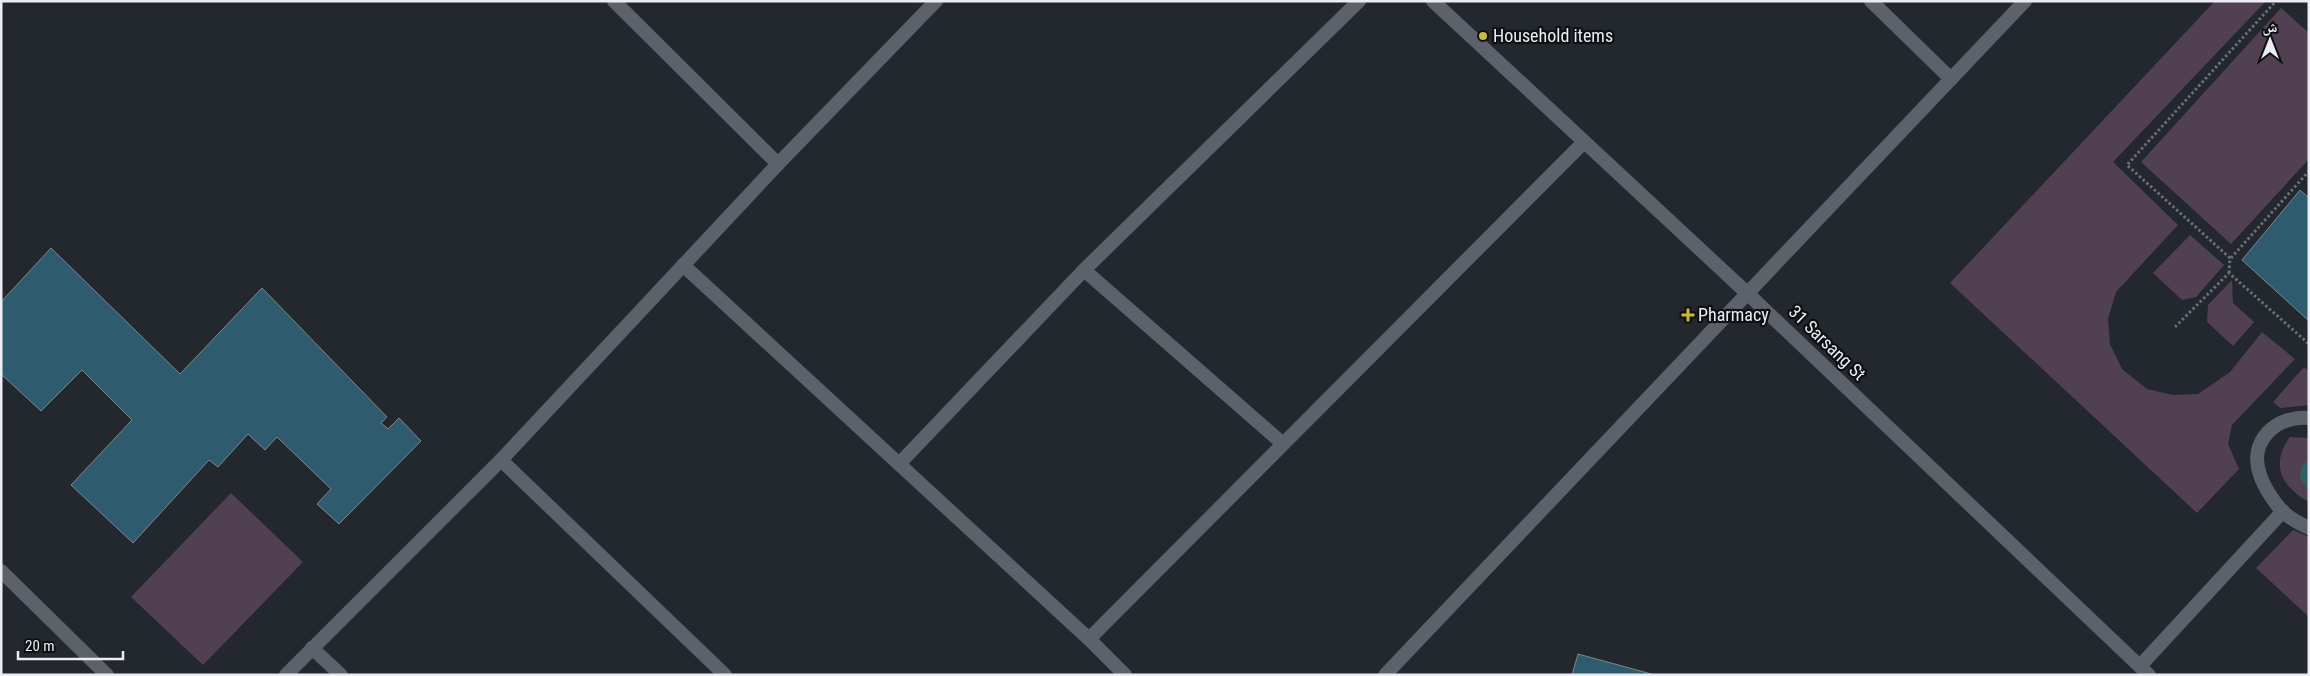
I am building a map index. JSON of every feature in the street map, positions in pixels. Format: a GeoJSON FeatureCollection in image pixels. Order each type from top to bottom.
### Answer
{"type":"FeatureCollection","features":[{"type":"Feature","properties":{"kind":"street"},"geometry":{"type":"LineString","coordinates":[[614,1],[778,164]]}},
{"type":"Feature","properties":{"kind":"street"},"geometry":{"type":"LineString","coordinates":[[286,675],[501,460],[778,164],[936,1]]}},
{"type":"Feature","properties":{"kind":"street"},"geometry":{"type":"LineString","coordinates":[[899,464],[1084,270],[1359,1]]}},
{"type":"Feature","properties":{"kind":"street","name":"31 Sarsang St"},"geometry":{"type":"LineString","coordinates":[[1433,1],[1747,293],[2144,670]]}},
{"type":"Feature","properties":{"kind":"street"},"geometry":{"type":"LineString","coordinates":[[1871,1],[1950,80]]}},
{"type":"Feature","properties":{"kind":"street"},"geometry":{"type":"LineString","coordinates":[[1385,675],[2025,1]]}},
{"type":"Feature","properties":{"kind":"street"},"geometry":{"type":"LineString","coordinates":[[1089,639],[1282,443],[1584,142]]}},
{"type":"Feature","properties":{"kind":"street"},"geometry":{"type":"LineString","coordinates":[[683,265],[1089,639],[1124,675]]}},
{"type":"Feature","properties":{"kind":"street"},"geometry":{"type":"LineString","coordinates":[[1084,270],[1282,443]]}},
{"type":"Feature","properties":{"kind":"street"},"geometry":{"type":"LineString","coordinates":[[2309,418],[2290,420],[2272,426],[2263,439],[2258,455],[2259,474],[2282,512],[2294,521],[2309,528]]}},
{"type":"Feature","properties":{"kind":"street"},"geometry":{"type":"LineString","coordinates":[[501,460],[725,675]]}},
{"type":"Feature","properties":{"kind":"street"},"geometry":{"type":"LineString","coordinates":[[2144,670],[2282,512]]}},
{"type":"Feature","properties":{"kind":"street"},"geometry":{"type":"LineString","coordinates":[[2,573],[107,675]]}},
{"type":"Feature","properties":{"kind":"street"},"geometry":{"type":"LineString","coordinates":[[312,648],[341,675]]}},
{"type":"Feature","properties":{"kind":"path"},"geometry":{"type":"LineString","coordinates":[[2230,258],[2127,165],[2276,1]]}},
{"type":"Feature","properties":{"kind":"path"},"geometry":{"type":"LineString","coordinates":[[2175,327],[2229,273],[2230,258],[2309,171]]}},
{"type":"Feature","properties":{"kind":"path"},"geometry":{"type":"LineString","coordinates":[[2229,273],[2309,344]]}},
{"type":"Feature","properties":{"kind":"shaded area"},"geometry":{"type":"Polygon","coordinates":[[[2215,1],[2266,1],[2113,162],[2178,225],[2116,292],[2108,319],[2110,344],[2122,369],[2147,389],[2173,395],[2198,394],[2230,372],[2262,332],[2295,359],[2232,425],[2228,444],[2239,469],[2197,513],[1950,283],[2215,1]]]}},
{"type":"Feature","properties":{"kind":"shaded area"},"geometry":{"type":"Polygon","coordinates":[[[2281,8],[2309,33],[2309,159],[2231,244],[2141,162],[2281,8]]]}},
{"type":"Feature","properties":{"kind":"shaded area"},"geometry":{"type":"Polygon","coordinates":[[[2190,235],[2224,265],[2196,297],[2182,300],[2153,273],[2190,235]]]}},
{"type":"Feature","properties":{"kind":"shaded area"},"geometry":{"type":"Polygon","coordinates":[[[2232,280],[2233,303],[2254,322],[2233,346],[2207,322],[2208,305],[2232,280]]]}},
{"type":"Feature","properties":{"kind":"shaded area"},"geometry":{"type":"Polygon","coordinates":[[[2304,367],[2309,371],[2309,405],[2280,408],[2273,402],[2304,367]]]}},
{"type":"Feature","properties":{"kind":"shaded area"},"geometry":{"type":"Polygon","coordinates":[[[2290,437],[2309,438],[2309,502],[2291,489],[2285,482],[2282,474],[2281,456],[2290,437]]]}},
{"type":"Feature","properties":{"kind":"shaded area"},"geometry":{"type":"Polygon","coordinates":[[[2309,459],[2309,491],[2300,478],[2302,466],[2309,459]]]}},
{"type":"Feature","properties":{"kind":"shaded area"},"geometry":{"type":"Polygon","coordinates":[[[231,493],[303,562],[203,665],[131,597],[231,493]]]}},
{"type":"Feature","properties":{"kind":"shaded area"},"geometry":{"type":"Polygon","coordinates":[[[2293,530],[2309,537],[2309,617],[2256,568],[2293,530]]]}},
{"type":"Feature","properties":{"kind":"building"},"geometry":{"type":"Polygon","coordinates":[[[2300,190],[2309,198],[2309,321],[2242,260],[2300,190]]]}},
{"type":"Feature","properties":{"kind":"building"},"geometry":{"type":"Polygon","coordinates":[[[51,248],[180,374],[262,288],[387,417],[381,423],[388,429],[399,418],[421,441],[339,524],[317,504],[331,489],[277,437],[265,450],[248,434],[218,467],[209,460],[133,543],[71,485],[132,420],[82,370],[41,411],[1,374],[1,302],[51,248]]]}},
{"type":"Feature","properties":{"kind":"building"},"geometry":{"type":"Polygon","coordinates":[[[1578,654],[1655,675],[1572,675],[1578,654]]]}},
{"type":"Feature","properties":{"kind":"place","name":"Household items"},"geometry":{"type":"Point","coordinates":[1483,36]}},
{"type":"Feature","properties":{"kind":"place","name":"Pharmacy"},"geometry":{"type":"Point","coordinates":[1688,315]}}]}
